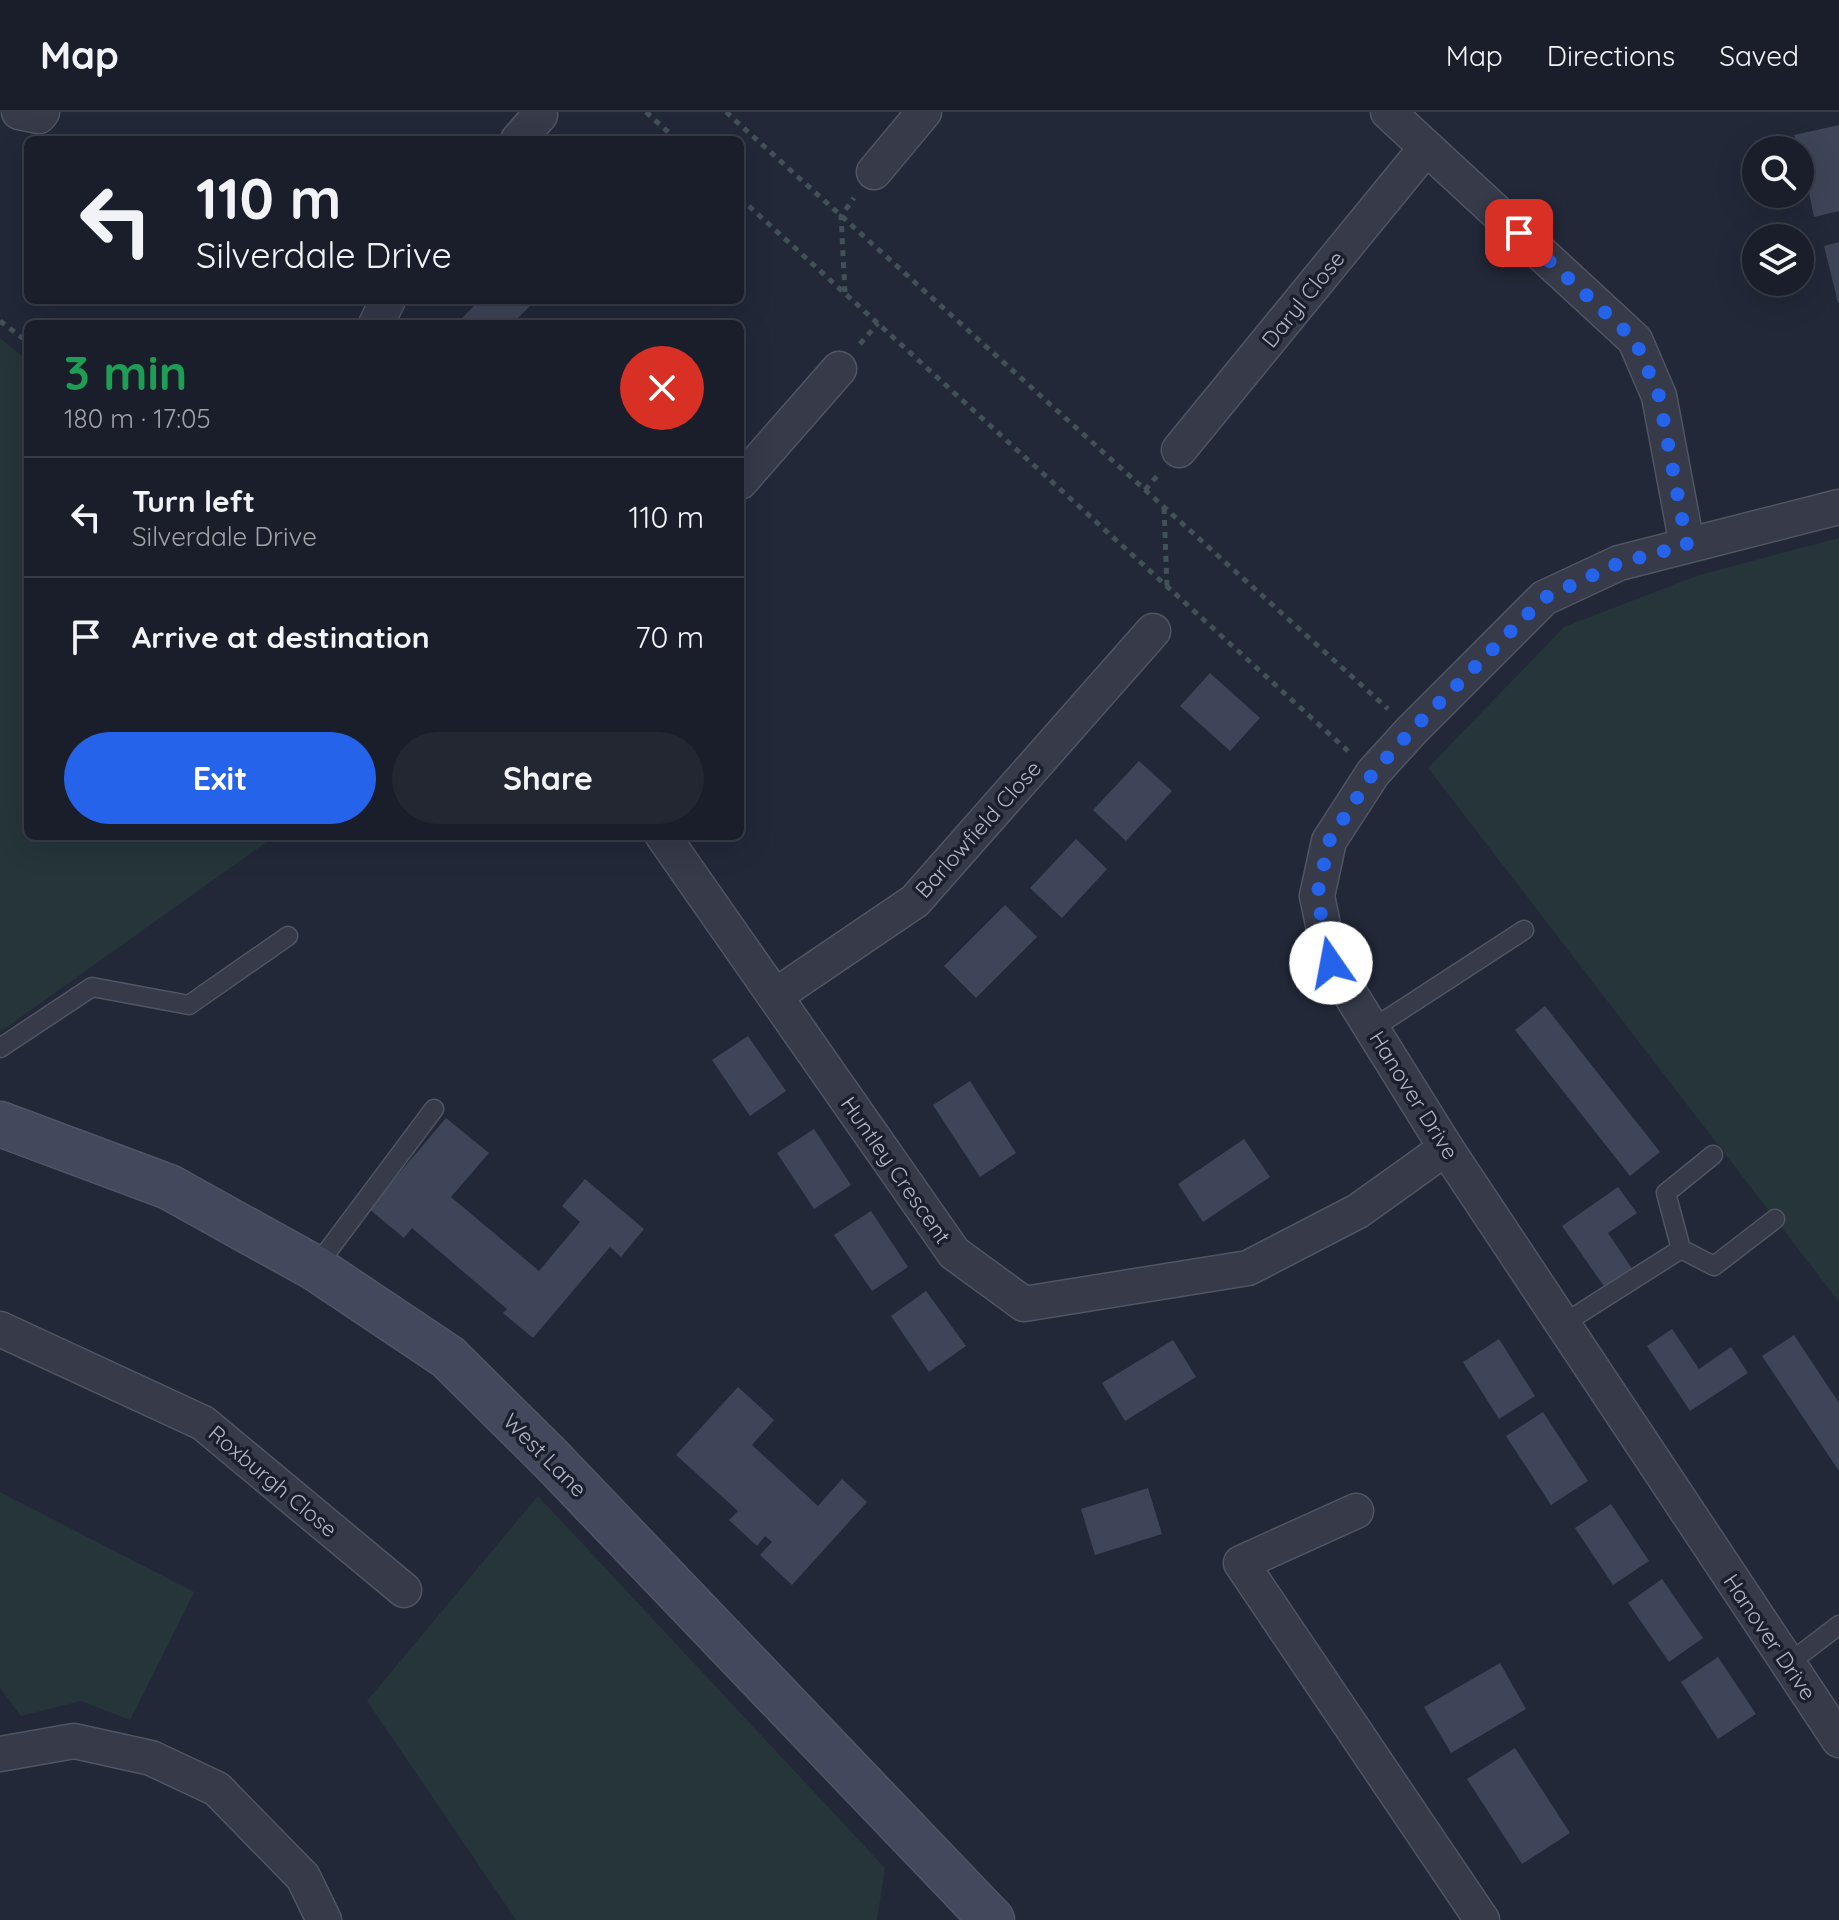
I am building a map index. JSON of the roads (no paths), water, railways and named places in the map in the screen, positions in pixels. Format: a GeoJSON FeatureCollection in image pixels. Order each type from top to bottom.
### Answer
{"type":"FeatureCollection","features":[{"type":"Feature","properties":{"kind":"street"},"geometry":{"type":"LineString","coordinates":[[19,112],[39,116],[42,112]]}},
{"type":"Feature","properties":{"kind":"street"},"geometry":{"type":"LineString","coordinates":[[874,172],[924,112]]}},
{"type":"Feature","properties":{"kind":"street"},"geometry":{"type":"LineString","coordinates":[[1388,112],[1635,340],[1659,396],[1687,545]]}},
{"type":"Feature","properties":{"kind":"street","name":"Daryl Close"},"geometry":{"type":"LineString","coordinates":[[1179,450],[1426,148]]}},
{"type":"Feature","properties":{"kind":"street"},"geometry":{"type":"LineString","coordinates":[[744,477],[839,369]]}},
{"type":"Feature","properties":{"kind":"street","name":"Hanover Drive"},"geometry":{"type":"LineString","coordinates":[[1839,507],[1619,563],[1544,598],[1373,773],[1329,841],[1317,896],[1331,963],[1446,1148],[1839,1740]]}},
{"type":"Feature","properties":{"kind":"street","name":"Barlowfield Close"},"geometry":{"type":"LineString","coordinates":[[775,996],[915,901],[1153,631]]}},
{"type":"Feature","properties":{"kind":"street","name":"Huntley Crescent"},"geometry":{"type":"LineString","coordinates":[[666,840],[954,1253],[1024,1304],[1248,1268],[1358,1211],[1446,1148]]}},
{"type":"Feature","properties":{"kind":"street","name":"West Lane"},"geometry":{"type":"LineString","coordinates":[[0,1124],[169,1187],[315,1268],[448,1357],[551,1459],[992,1920]]}},
{"type":"Feature","properties":{"kind":"street","name":"Roxburgh Close"},"geometry":{"type":"LineString","coordinates":[[0,1329],[203,1423],[404,1590]]}},
{"type":"Feature","properties":{"kind":"street"},"geometry":{"type":"LineString","coordinates":[[1356,1511],[1241,1563],[1482,1920]]}},
{"type":"Feature","properties":{"kind":"street"},"geometry":{"type":"LineString","coordinates":[[0,1754],[74,1741],[151,1758],[217,1789],[303,1877],[324,1920]]}},
{"type":"Feature","properties":{"kind":"lane"},"geometry":{"type":"LineString","coordinates":[[1372,1029],[1524,930]]}},
{"type":"Feature","properties":{"kind":"lane"},"geometry":{"type":"LineString","coordinates":[[0,1048],[92,987],[189,1005],[288,936]]}},
{"type":"Feature","properties":{"kind":"lane"},"geometry":{"type":"LineString","coordinates":[[315,1268],[434,1109]]}},
{"type":"Feature","properties":{"kind":"lane"},"geometry":{"type":"LineString","coordinates":[[1713,1155],[1666,1193],[1681,1249],[1714,1266],[1775,1219]]}},
{"type":"Feature","properties":{"kind":"lane"},"geometry":{"type":"LineString","coordinates":[[1563,1324],[1681,1249]]}},
{"type":"Feature","properties":{"kind":"lane"},"geometry":{"type":"LineString","coordinates":[[1788,1664],[1839,1625]]}}]}
